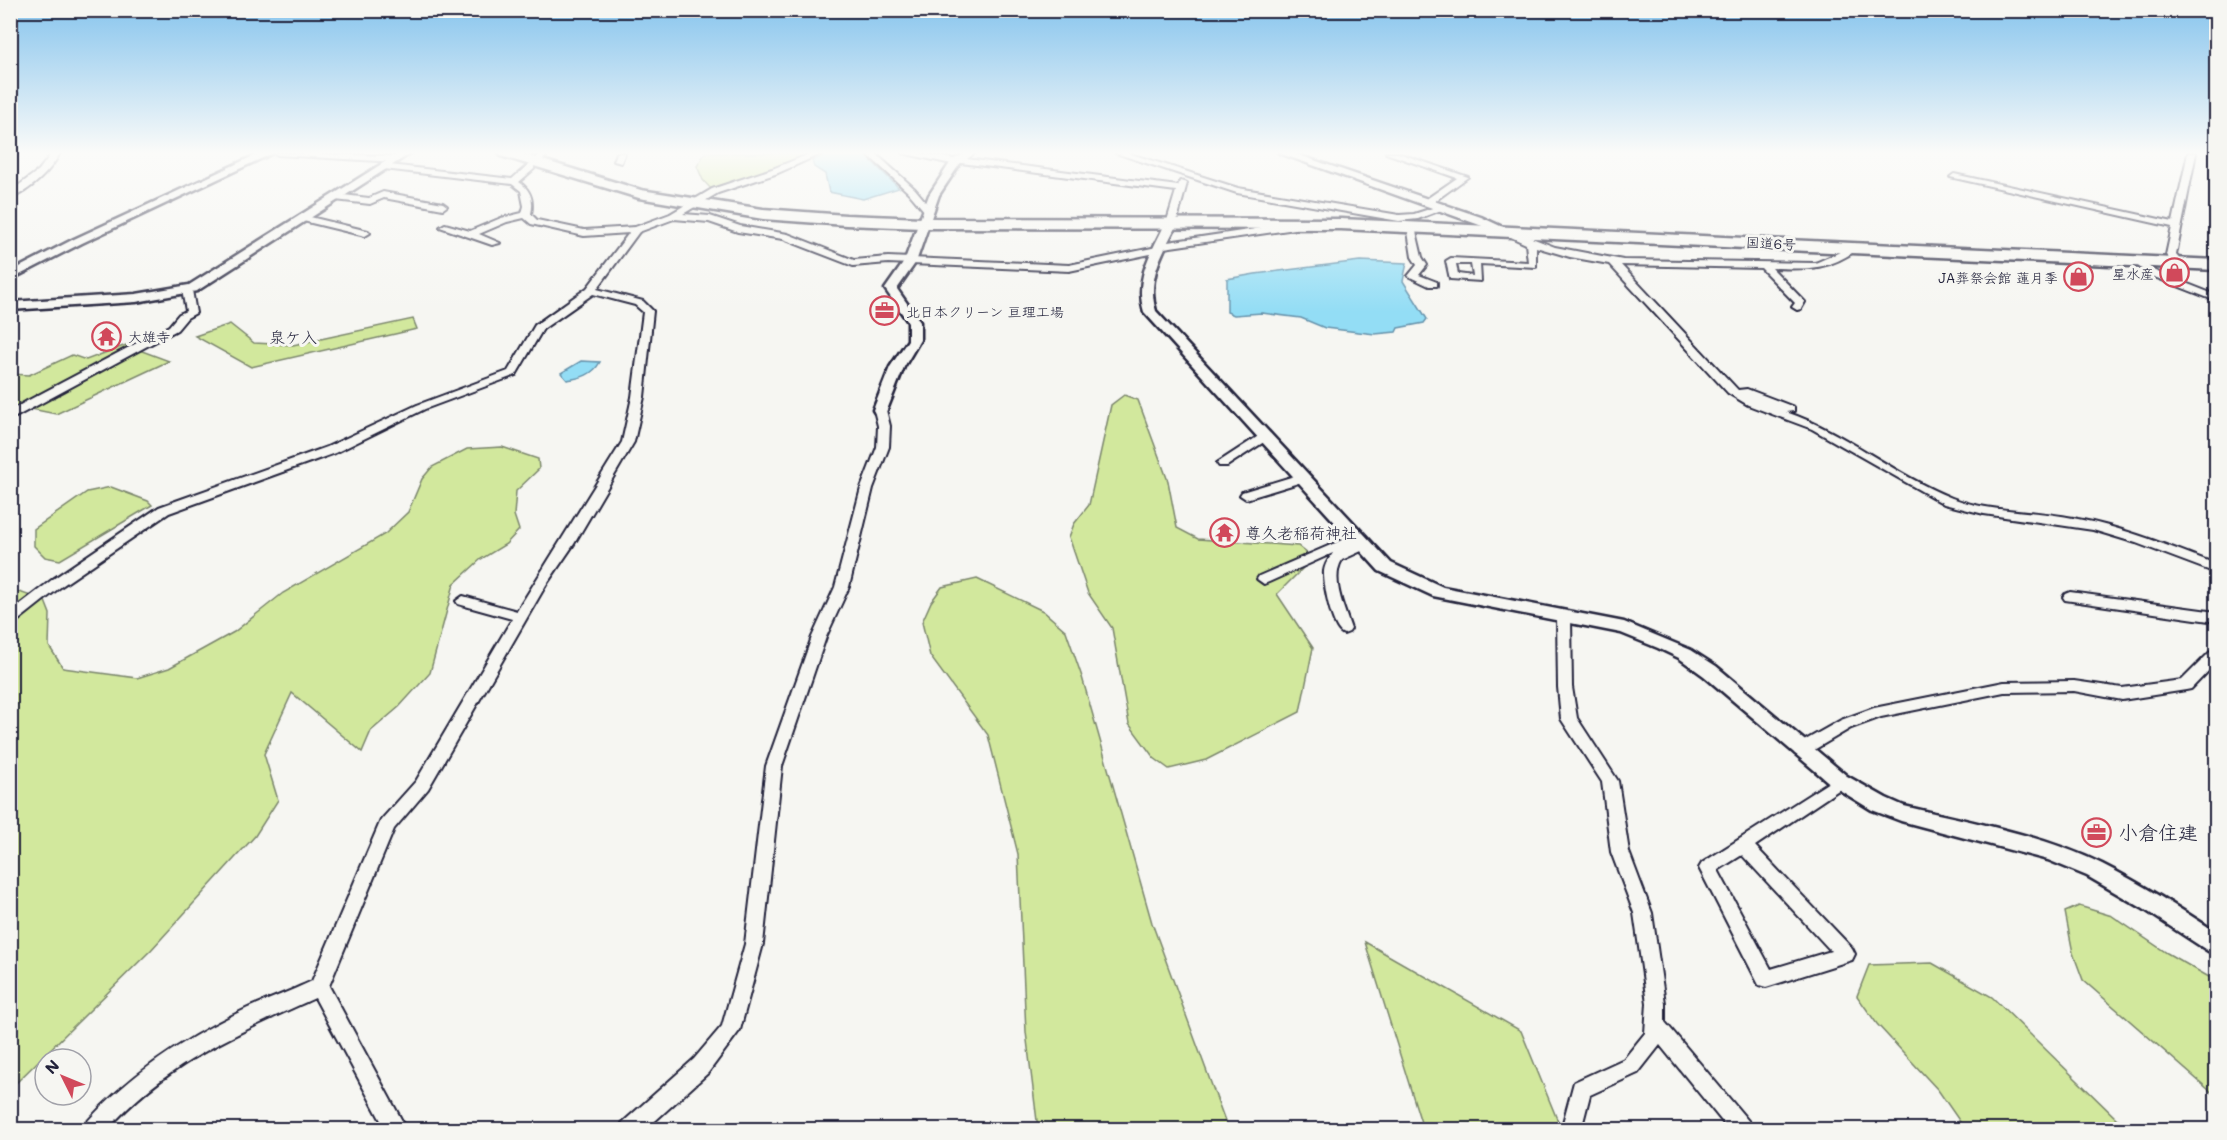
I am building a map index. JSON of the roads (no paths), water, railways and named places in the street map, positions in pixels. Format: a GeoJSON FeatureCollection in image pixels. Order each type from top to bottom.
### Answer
{"type":"FeatureCollection","features":[{"type":"Feature","properties":{"kind":"highway","name":"国道6号"},"geometry":{"type":"LineString","coordinates":[[708,206],[763,214],[1171,224],[1410,226],[2217,265]]}},
{"type":"Feature","properties":{"kind":"street"},"geometry":{"type":"LineString","coordinates":[[10,277],[78,241],[153,206]]}},
{"type":"Feature","properties":{"kind":"street"},"geometry":{"type":"LineString","coordinates":[[10,306],[136,298],[187,290],[321,206]]}},
{"type":"Feature","properties":{"kind":"street"},"geometry":{"type":"LineString","coordinates":[[526,215],[528,206]]}},
{"type":"Feature","properties":{"kind":"street"},"geometry":{"type":"LineString","coordinates":[[526,215],[534,222],[584,233],[636,230],[673,216],[689,206]]}},
{"type":"Feature","properties":{"kind":"street"},"geometry":{"type":"LineString","coordinates":[[920,206],[925,217]]}},
{"type":"Feature","properties":{"kind":"street"},"geometry":{"type":"LineString","coordinates":[[629,1130],[701,1066],[730,1030],[754,944],[774,766],[819,637],[842,586],[867,488],[883,447],[884,426],[880,410],[897,366],[914,340],[914,322],[891,289],[912,261],[930,206]]}},
{"type":"Feature","properties":{"kind":"street"},"geometry":{"type":"LineString","coordinates":[[1176,206],[1171,224],[1145,280],[1145,301],[1150,312],[1263,437],[1386,567],[1439,592],[1624,628],[1685,654],[1743,696],[1801,750],[1840,781],[1879,804],[1901,813],[2053,853],[2094,870],[2150,901],[2217,944]]}},
{"type":"Feature","properties":{"kind":"street"},"geometry":{"type":"LineString","coordinates":[[1331,206],[1400,218],[1451,209]]}},
{"type":"Feature","properties":{"kind":"street"},"geometry":{"type":"LineString","coordinates":[[1442,206],[1503,230],[1531,244],[1613,262],[1765,267],[1816,266],[1841,257],[1855,247]]}},
{"type":"Feature","properties":{"kind":"street"},"geometry":{"type":"LineString","coordinates":[[2089,206],[2176,225]]}},
{"type":"Feature","properties":{"kind":"street"},"geometry":{"type":"LineString","coordinates":[[2179,264],[2171,255],[2180,206]]}},
{"type":"Feature","properties":{"kind":"street"},"geometry":{"type":"LineString","coordinates":[[1444,228],[1456,224],[1460,219],[1451,209]]}},
{"type":"Feature","properties":{"kind":"street"},"geometry":{"type":"LineString","coordinates":[[471,234],[504,220],[526,215]]}},
{"type":"Feature","properties":{"kind":"street"},"geometry":{"type":"LineString","coordinates":[[673,216],[710,219],[738,229],[785,236],[853,263],[888,260],[1069,268],[1088,266],[1136,252],[1306,224]]}},
{"type":"Feature","properties":{"kind":"street"},"geometry":{"type":"LineString","coordinates":[[302,218],[365,233]]}},
{"type":"Feature","properties":{"kind":"street"},"geometry":{"type":"LineString","coordinates":[[1410,226],[1417,257],[1422,265],[1413,276],[1433,284]]}},
{"type":"Feature","properties":{"kind":"street"},"geometry":{"type":"LineString","coordinates":[[445,227],[495,243]]}},
{"type":"Feature","properties":{"kind":"street"},"geometry":{"type":"LineString","coordinates":[[10,620],[58,582],[164,510],[331,450],[421,407],[512,373],[539,327],[591,290],[636,230]]}},
{"type":"Feature","properties":{"kind":"street"},"geometry":{"type":"LineString","coordinates":[[1475,261],[1533,265],[1531,244]]}},
{"type":"Feature","properties":{"kind":"street"},"geometry":{"type":"LineString","coordinates":[[1613,262],[1725,384],[1741,398],[1813,426],[1955,504],[2093,526],[2217,568]]}},
{"type":"Feature","properties":{"kind":"street"},"geometry":{"type":"LineString","coordinates":[[2138,262],[2152,273],[2217,298]]}},
{"type":"Feature","properties":{"kind":"street"},"geometry":{"type":"LineString","coordinates":[[1765,267],[1800,302],[1797,307]]}},
{"type":"Feature","properties":{"kind":"street"},"geometry":{"type":"LineString","coordinates":[[10,417],[31,403],[172,328],[183,316],[191,312],[187,290]]}},
{"type":"Feature","properties":{"kind":"street"},"geometry":{"type":"LineString","coordinates":[[93,1130],[111,1108],[158,1069],[210,1037],[319,987],[387,825],[422,785],[540,583],[567,544],[628,442],[638,397],[648,311],[639,303],[591,290]]}},
{"type":"Feature","properties":{"kind":"street"},"geometry":{"type":"LineString","coordinates":[[1223,463],[1263,437]]}},
{"type":"Feature","properties":{"kind":"street"},"geometry":{"type":"LineString","coordinates":[[1246,495],[1301,478]]}},
{"type":"Feature","properties":{"kind":"street"},"geometry":{"type":"LineString","coordinates":[[1264,579],[1360,541]]}},
{"type":"Feature","properties":{"kind":"street"},"geometry":{"type":"LineString","coordinates":[[1344,629],[1330,574],[1331,563],[1338,555],[1360,541]]}},
{"type":"Feature","properties":{"kind":"street"},"geometry":{"type":"LineString","coordinates":[[2070,597],[2217,617]]}},
{"type":"Feature","properties":{"kind":"street"},"geometry":{"type":"LineString","coordinates":[[463,601],[522,617]]}},
{"type":"Feature","properties":{"kind":"street"},"geometry":{"type":"LineString","coordinates":[[1564,617],[1565,687],[1569,719],[1610,781],[1620,852],[1643,913],[1656,1003],[1655,1036],[1631,1066],[1581,1089],[1571,1130]]}},
{"type":"Feature","properties":{"kind":"street"},"geometry":{"type":"LineString","coordinates":[[1801,750],[1846,724],[1879,712],[2004,687],[2074,686],[2122,694],[2186,685],[2217,655]]}},
{"type":"Feature","properties":{"kind":"street"},"geometry":{"type":"LineString","coordinates":[[1743,845],[1846,954],[1766,979],[1708,868],[1840,781]]}},
{"type":"Feature","properties":{"kind":"street"},"geometry":{"type":"LineString","coordinates":[[319,987],[397,1130]]}},
{"type":"Feature","properties":{"kind":"street"},"geometry":{"type":"LineString","coordinates":[[1655,1024],[1743,1130]]}},
{"type":"Feature","properties":{"kind":"water"},"geometry":{"type":"Polygon","coordinates":[[[1360,261],[1407,263],[1403,281],[1427,319],[1424,323],[1398,328],[1396,332],[1375,334],[1325,328],[1301,318],[1262,313],[1234,315],[1227,312],[1227,279],[1360,261]]]}},
{"type":"Feature","properties":{"kind":"water"},"geometry":{"type":"Polygon","coordinates":[[[581,361],[600,362],[586,375],[567,380],[561,373],[581,361]]]}},
{"type":"Feature","properties":{"kind":"place","name":"星水産"},"geometry":{"type":"Point","coordinates":[2175,273]}},
{"type":"Feature","properties":{"kind":"place","name":"JA葬祭会館 蓮月季"},"geometry":{"type":"Point","coordinates":[2079,277]}},
{"type":"Feature","properties":{"kind":"place","name":"北日本クリーン 亘理工場"},"geometry":{"type":"Point","coordinates":[885,311]}},
{"type":"Feature","properties":{"kind":"place","name":"大雄寺"},"geometry":{"type":"Point","coordinates":[107,336]}},
{"type":"Feature","properties":{"kind":"place","name":"尊久老稲荷神社"},"geometry":{"type":"Point","coordinates":[1224,532]}},
{"type":"Feature","properties":{"kind":"place","name":"小倉住建"},"geometry":{"type":"Point","coordinates":[2097,832]}},
{"type":"Feature","properties":{"kind":"district","name":"泉ケ入"},"geometry":{"type":"Point","coordinates":[293,336]}}]}
